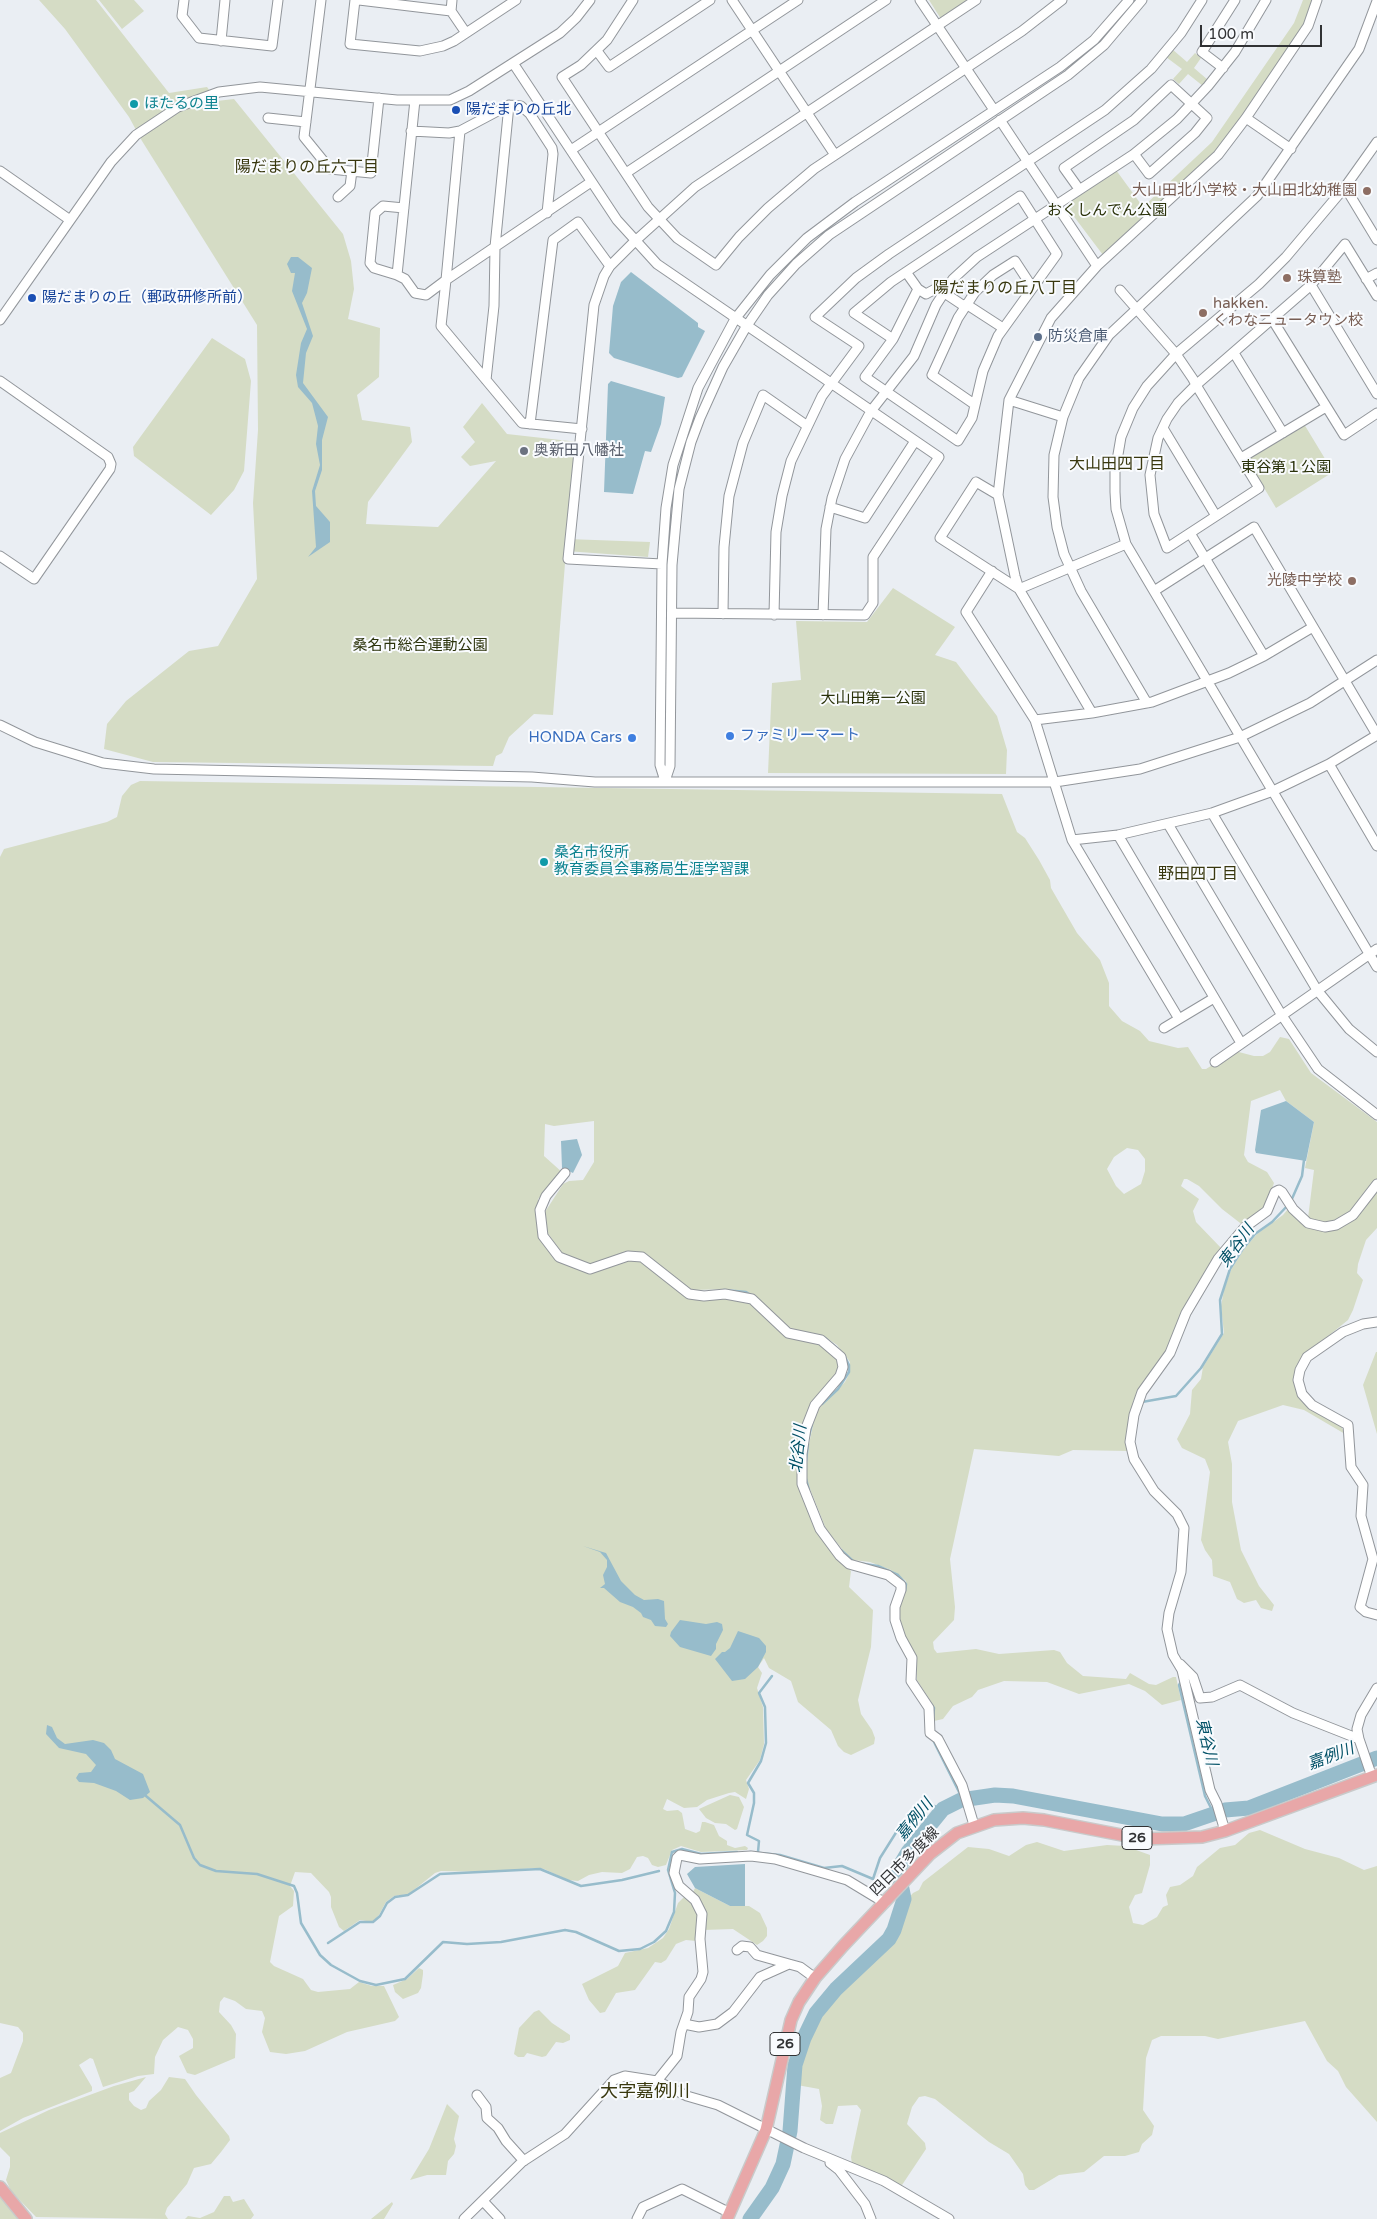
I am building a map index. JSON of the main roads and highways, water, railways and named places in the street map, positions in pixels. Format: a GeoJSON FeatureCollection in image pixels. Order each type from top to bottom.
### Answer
{"type":"FeatureCollection","features":[{"type":"Feature","properties":{"kind":"main road","name":"四日市多度線"},"geometry":{"type":"LineString","coordinates":[[729,2216],[766,2130],[791,2020],[799,2002],[815,1978],[943,1842],[974,1825],[994,1820],[1044,1820],[1142,1839],[1185,1839],[1373,1774]]}},
{"type":"Feature","properties":{"kind":"main road"},"geometry":{"type":"LineString","coordinates":[[0,2187],[26,2219]]}},
{"type":"Feature","properties":{"kind":"water"},"geometry":{"type":"Polygon","coordinates":[[[291,257],[298,257],[312,268],[307,293],[302,303],[313,336],[306,353],[303,383],[328,417],[322,440],[322,470],[315,491],[316,506],[330,522],[330,542],[308,557],[316,547],[312,491],[320,465],[316,444],[318,426],[312,403],[298,387],[296,375],[301,343],[307,329],[292,291],[295,273],[291,273],[287,264],[291,257]]]}},
{"type":"Feature","properties":{"kind":"water"},"geometry":{"type":"Polygon","coordinates":[[[631,272],[698,323],[698,327],[705,331],[682,377],[678,378],[614,358],[609,353],[613,306],[621,282],[631,272]]]}},
{"type":"Feature","properties":{"kind":"water"},"geometry":{"type":"Polygon","coordinates":[[[611,381],[665,397],[661,424],[651,452],[645,451],[633,494],[604,492],[608,384],[611,381]]]}},
{"type":"Feature","properties":{"kind":"water"},"geometry":{"type":"Polygon","coordinates":[[[1286,1101],[1314,1122],[1306,1161],[1256,1153],[1255,1150],[1261,1110],[1286,1101]]]}},
{"type":"Feature","properties":{"kind":"water"},"geometry":{"type":"Polygon","coordinates":[[[577,1139],[582,1155],[573,1173],[562,1168],[561,1141],[577,1139]]]}},
{"type":"Feature","properties":{"kind":"water"},"geometry":{"type":"Polygon","coordinates":[[[583,1546],[606,1553],[621,1581],[635,1595],[644,1600],[658,1599],[664,1601],[665,1619],[668,1624],[666,1627],[655,1626],[651,1620],[643,1617],[633,1607],[620,1602],[604,1588],[600,1588],[605,1584],[603,1575],[607,1567],[607,1560],[600,1552],[583,1546]]]}},
{"type":"Feature","properties":{"kind":"water"},"geometry":{"type":"Polygon","coordinates":[[[680,1620],[706,1624],[717,1622],[722,1624],[723,1630],[716,1644],[716,1649],[711,1656],[680,1647],[670,1636],[680,1620]]]}},
{"type":"Feature","properties":{"kind":"water"},"geometry":{"type":"Polygon","coordinates":[[[738,1631],[759,1638],[766,1646],[766,1652],[758,1667],[745,1679],[732,1681],[715,1659],[722,1652],[730,1648],[738,1631]]]}},
{"type":"Feature","properties":{"kind":"water"},"geometry":{"type":"Polygon","coordinates":[[[47,1725],[52,1727],[57,1738],[65,1744],[93,1740],[104,1743],[111,1750],[115,1759],[143,1774],[150,1792],[143,1798],[130,1800],[116,1791],[94,1783],[79,1782],[76,1778],[79,1773],[91,1772],[96,1765],[86,1754],[59,1748],[46,1734],[47,1725]]]}},
{"type":"Feature","properties":{"kind":"water"},"geometry":{"type":"Polygon","coordinates":[[[745,1864],[745,1906],[730,1906],[695,1888],[687,1874],[695,1867],[745,1864]]]}},
{"type":"Feature","properties":{"kind":"waterway","name":"東谷川"},"geometry":{"type":"LineString","coordinates":[[1291,1201],[1302,1176],[1304,1160]]}},
{"type":"Feature","properties":{"kind":"waterway","name":"東谷川"},"geometry":{"type":"LineString","coordinates":[[1142,1402],[1176,1396],[1201,1368],[1222,1334],[1220,1300],[1230,1269],[1255,1234],[1272,1222],[1288,1205]]}},
{"type":"Feature","properties":{"kind":"waterway","name":"北谷川"},"geometry":{"type":"LineString","coordinates":[[724,1290],[746,1292],[760,1301]]}},
{"type":"Feature","properties":{"kind":"waterway","name":"北谷川"},"geometry":{"type":"LineString","coordinates":[[825,1338],[840,1351]]}},
{"type":"Feature","properties":{"kind":"waterway","name":"北谷川"},"geometry":{"type":"LineString","coordinates":[[822,1404],[838,1389],[849,1372],[849,1365],[845,1357]]}},
{"type":"Feature","properties":{"kind":"waterway","name":"北谷川"},"geometry":{"type":"LineString","coordinates":[[809,1436],[812,1424]]}},
{"type":"Feature","properties":{"kind":"waterway","name":"北谷川"},"geometry":{"type":"LineString","coordinates":[[806,1461],[808,1444]]}},
{"type":"Feature","properties":{"kind":"waterway","name":"北谷川"},"geometry":{"type":"LineString","coordinates":[[806,1479],[809,1490]]}},
{"type":"Feature","properties":{"kind":"waterway","name":"北谷川"},"geometry":{"type":"LineString","coordinates":[[841,1550],[853,1561]]}},
{"type":"Feature","properties":{"kind":"waterway","name":"北谷川"},"geometry":{"type":"LineString","coordinates":[[858,1563],[878,1566],[898,1575],[906,1584],[905,1591]]}},
{"type":"Feature","properties":{"kind":"waterway"},"geometry":{"type":"LineString","coordinates":[[758,1852],[759,1841],[747,1835],[754,1803],[754,1793],[748,1783],[761,1761],[766,1743],[765,1707],[759,1693],[772,1676]]}},
{"type":"Feature","properties":{"kind":"waterway","name":"東谷川"},"geometry":{"type":"LineString","coordinates":[[1181,1682],[1179,1685],[1205,1796],[1211,1808],[1212,1816]]}},
{"type":"Feature","properties":{"kind":"waterway","name":"北谷川"},"geometry":{"type":"LineString","coordinates":[[931,1704],[934,1708],[933,1718]]}},
{"type":"Feature","properties":{"kind":"waterway","name":"北谷川"},"geometry":{"type":"LineString","coordinates":[[934,1742],[959,1792],[961,1800]]}},
{"type":"Feature","properties":{"kind":"waterway","name":"嘉例川"},"geometry":{"type":"LineString","coordinates":[[750,2219],[772,2188],[783,2164],[790,2131],[795,2065],[804,2038],[816,2013],[836,1989],[889,1939],[894,1930],[904,1899],[898,1869],[908,1852],[943,1809],[961,1800],[995,1795],[1013,1796],[1162,1824],[1184,1824],[1225,1810],[1249,1808],[1377,1758]]}},
{"type":"Feature","properties":{"kind":"waterway"},"geometry":{"type":"LineString","coordinates":[[146,1796],[180,1825],[194,1858],[200,1865],[216,1871],[257,1874],[294,1886],[297,1893],[301,1923],[320,1955],[331,1965],[360,1981],[376,1985],[405,1979],[443,1942],[467,1944],[501,1942],[565,1930],[576,1932],[619,1951],[640,1949],[654,1942],[666,1931],[674,1912],[675,1893],[668,1870],[672,1852],[682,1849],[701,1854],[737,1852]]}},
{"type":"Feature","properties":{"kind":"waterway"},"geometry":{"type":"LineString","coordinates":[[750,1852],[780,1855],[824,1868],[842,1866],[873,1879],[880,1858],[897,1831],[922,1802],[943,1809]]}},
{"type":"Feature","properties":{"kind":"waterway"},"geometry":{"type":"LineString","coordinates":[[328,1943],[360,1922],[373,1922],[380,1916],[387,1903],[395,1897],[408,1895],[440,1874],[540,1869],[581,1886],[622,1880],[659,1871]]}},
{"type":"Feature","properties":{"kind":"place","name":"ほたるの里"},"geometry":{"type":"Point","coordinates":[134,104]}},
{"type":"Feature","properties":{"kind":"place","name":"陽だまりの丘北"},"geometry":{"type":"Point","coordinates":[456,110]}},
{"type":"Feature","properties":{"kind":"place","name":"大山田北小学校・大山田北幼稚園"},"geometry":{"type":"Point","coordinates":[1367,191]}},
{"type":"Feature","properties":{"kind":"place","name":"珠算塾"},"geometry":{"type":"Point","coordinates":[1287,278]}},
{"type":"Feature","properties":{"kind":"place","name":"陽だまりの丘（郵政研修所前）"},"geometry":{"type":"Point","coordinates":[32,298]}},
{"type":"Feature","properties":{"kind":"place","name":"hakken. くわなニュータウン校"},"geometry":{"type":"Point","coordinates":[1203,313]}},
{"type":"Feature","properties":{"kind":"place","name":"防災倉庫"},"geometry":{"type":"Point","coordinates":[1038,337]}},
{"type":"Feature","properties":{"kind":"place","name":"奥新田八幡社"},"geometry":{"type":"Point","coordinates":[524,451]}},
{"type":"Feature","properties":{"kind":"place","name":"光陵中学校"},"geometry":{"type":"Point","coordinates":[1352,581]}},
{"type":"Feature","properties":{"kind":"place","name":"ファミリーマート"},"geometry":{"type":"Point","coordinates":[730,736]}},
{"type":"Feature","properties":{"kind":"place","name":"HONDA Cars"},"geometry":{"type":"Point","coordinates":[632,738]}},
{"type":"Feature","properties":{"kind":"place","name":"桑名市役所 教育委員会事務局生涯学習課"},"geometry":{"type":"Point","coordinates":[544,862]}},
{"type":"Feature","properties":{"kind":"district","name":"陽だまりの丘六丁目"},"geometry":{"type":"Point","coordinates":[307,168]}},
{"type":"Feature","properties":{"kind":"district","name":"陽だまりの丘八丁目"},"geometry":{"type":"Point","coordinates":[1005,289]}},
{"type":"Feature","properties":{"kind":"district","name":"大山田四丁目"},"geometry":{"type":"Point","coordinates":[1117,465]}},
{"type":"Feature","properties":{"kind":"district","name":"野田四丁目"},"geometry":{"type":"Point","coordinates":[1198,875]}},
{"type":"Feature","properties":{"kind":"district","name":"大字嘉例川"},"geometry":{"type":"Point","coordinates":[645,2092]}},
{"type":"Feature","properties":{"kind":"park label","name":"おくしんでん公園"},"geometry":{"type":"Point","coordinates":[1107,211]}},
{"type":"Feature","properties":{"kind":"park label","name":"東谷第１公園"},"geometry":{"type":"Point","coordinates":[1286,468]}},
{"type":"Feature","properties":{"kind":"park label","name":"桑名市総合運動公園"},"geometry":{"type":"Point","coordinates":[420,646]}},
{"type":"Feature","properties":{"kind":"park label","name":"大山田第一公園"},"geometry":{"type":"Point","coordinates":[873,699]}}]}
